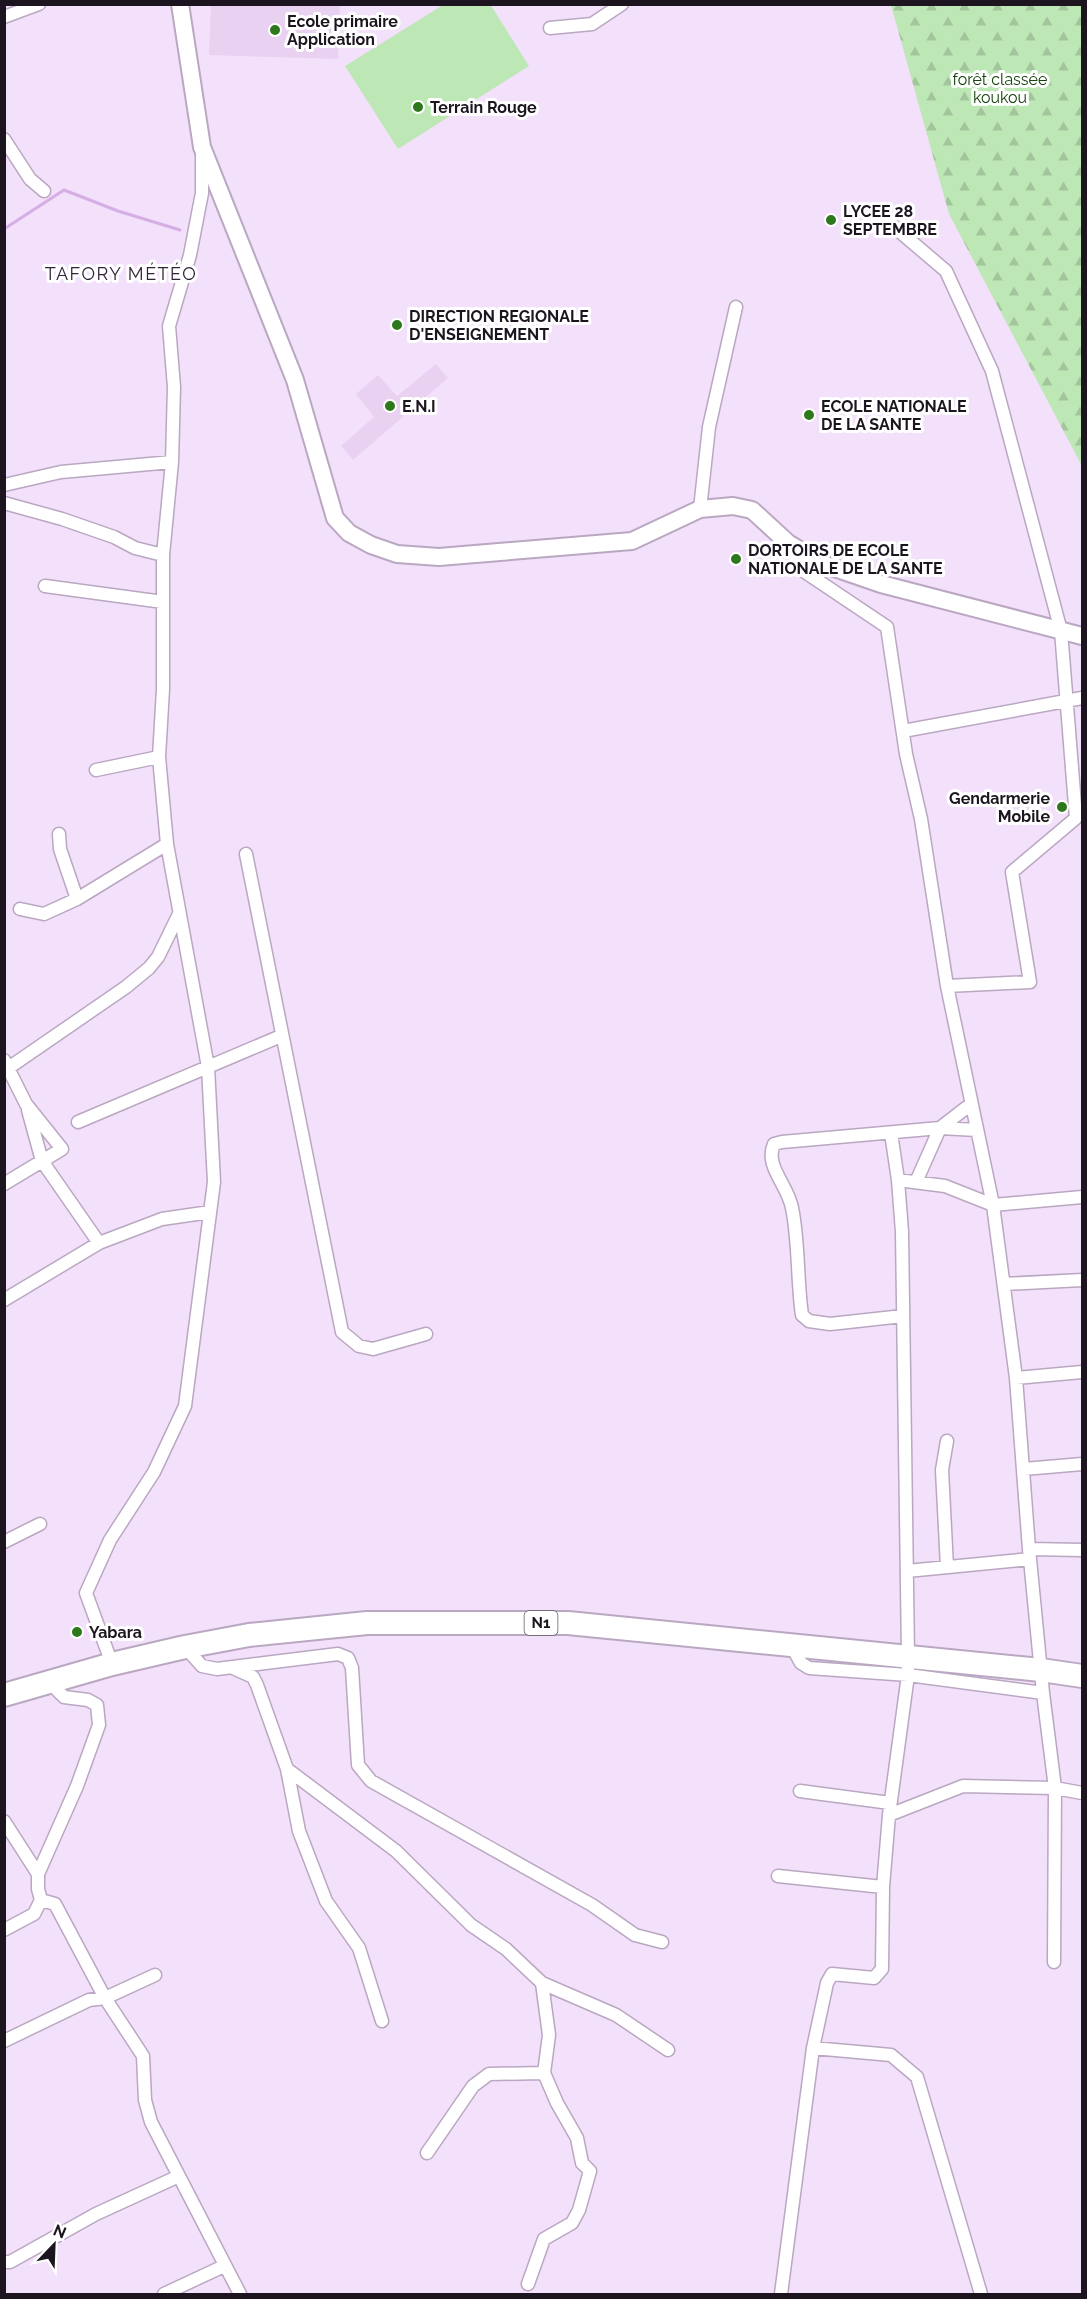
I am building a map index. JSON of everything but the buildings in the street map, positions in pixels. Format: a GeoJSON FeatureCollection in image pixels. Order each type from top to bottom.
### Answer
{"type":"FeatureCollection","features":[{"type":"Feature","properties":{"kind":"highway","name":"N1"},"geometry":{"type":"LineString","coordinates":[[4,1695],[112,1664],[184,1647],[249,1635],[367,1623],[568,1623],[791,1645],[908,1666],[1041,1670],[1083,1676]]}},
{"type":"Feature","properties":{"kind":"street"},"geometry":{"type":"LineString","coordinates":[[4,17],[22,7],[39,4]]}},
{"type":"Feature","properties":{"kind":"street"},"geometry":{"type":"LineString","coordinates":[[112,1664],[86,1593],[110,1540],[154,1472],[185,1406],[214,1182],[208,1067],[167,844],[159,757],[163,689],[163,555],[172,462],[174,387],[169,326],[190,255],[202,193],[202,147],[180,4]]}},
{"type":"Feature","properties":{"kind":"street"},"geometry":{"type":"LineString","coordinates":[[550,28],[592,24],[622,4]]}},
{"type":"Feature","properties":{"kind":"street"},"geometry":{"type":"LineString","coordinates":[[4,139],[30,179],[45,191]]}},
{"type":"Feature","properties":{"kind":"street"},"geometry":{"type":"LineString","coordinates":[[202,147],[295,380],[335,518],[349,533],[371,546],[397,554],[440,557],[632,541],[700,509],[732,506],[752,510],[788,543],[823,564],[881,584],[1083,636]]}},
{"type":"Feature","properties":{"kind":"street"},"geometry":{"type":"LineString","coordinates":[[879,214],[946,271],[992,371],[1060,631],[1077,818],[1012,872],[1030,982],[947,986]]}},
{"type":"Feature","properties":{"kind":"street"},"geometry":{"type":"LineString","coordinates":[[700,509],[709,427],[736,307]]}},
{"type":"Feature","properties":{"kind":"street"},"geometry":{"type":"LineString","coordinates":[[4,485],[61,472],[172,462]]}},
{"type":"Feature","properties":{"kind":"street"},"geometry":{"type":"LineString","coordinates":[[4,503],[62,519],[114,537],[135,548],[163,555]]}},
{"type":"Feature","properties":{"kind":"street"},"geometry":{"type":"LineString","coordinates":[[788,543],[805,572],[887,627],[903,731],[921,819],[947,986],[993,1205],[1016,1378],[1018,1430],[1024,1469],[1029,1554],[1042,1693],[1055,1788],[1054,1962]]}},
{"type":"Feature","properties":{"kind":"street"},"geometry":{"type":"LineString","coordinates":[[45,586],[163,602]]}},
{"type":"Feature","properties":{"kind":"street"},"geometry":{"type":"LineString","coordinates":[[903,731],[1083,698]]}},
{"type":"Feature","properties":{"kind":"street"},"geometry":{"type":"LineString","coordinates":[[96,770],[159,757]]}},
{"type":"Feature","properties":{"kind":"street"},"geometry":{"type":"LineString","coordinates":[[59,834],[60,849],[77,899]]}},
{"type":"Feature","properties":{"kind":"street"},"geometry":{"type":"LineString","coordinates":[[20,909],[44,914],[77,899],[167,844]]}},
{"type":"Feature","properties":{"kind":"street"},"geometry":{"type":"LineString","coordinates":[[246,854],[342,1332],[359,1346],[373,1348],[426,1334]]}},
{"type":"Feature","properties":{"kind":"street"},"geometry":{"type":"LineString","coordinates":[[4,1184],[62,1149],[26,1104],[6,1066],[126,987],[149,968],[158,957],[179,914]]}},
{"type":"Feature","properties":{"kind":"street"},"geometry":{"type":"LineString","coordinates":[[78,1122],[281,1036]]}},
{"type":"Feature","properties":{"kind":"street"},"geometry":{"type":"LineString","coordinates":[[26,1104],[42,1161],[99,1243]]}},
{"type":"Feature","properties":{"kind":"street"},"geometry":{"type":"LineString","coordinates":[[916,1182],[940,1128],[971,1104]]}},
{"type":"Feature","properties":{"kind":"street"},"geometry":{"type":"LineString","coordinates":[[903,1316],[830,1324],[809,1322],[802,1316],[792,1208],[769,1154],[774,1144],[782,1142],[940,1128],[977,1130]]}},
{"type":"Feature","properties":{"kind":"street"},"geometry":{"type":"LineString","coordinates":[[781,2295],[813,2048],[827,1983],[832,1974],[874,1978],[882,1969],[883,1887],[890,1809],[908,1666],[902,1232],[891,1133]]}},
{"type":"Feature","properties":{"kind":"street"},"geometry":{"type":"LineString","coordinates":[[898,1180],[945,1186],[993,1205],[1083,1197]]}},
{"type":"Feature","properties":{"kind":"street"},"geometry":{"type":"LineString","coordinates":[[4,1300],[99,1243],[162,1219],[210,1212]]}},
{"type":"Feature","properties":{"kind":"street"},"geometry":{"type":"LineString","coordinates":[[1004,1284],[1083,1280]]}},
{"type":"Feature","properties":{"kind":"street"},"geometry":{"type":"LineString","coordinates":[[1016,1378],[1083,1372]]}},
{"type":"Feature","properties":{"kind":"street"},"geometry":{"type":"LineString","coordinates":[[947,1441],[942,1470],[947,1567]]}},
{"type":"Feature","properties":{"kind":"street"},"geometry":{"type":"LineString","coordinates":[[1024,1469],[1083,1464]]}},
{"type":"Feature","properties":{"kind":"street"},"geometry":{"type":"LineString","coordinates":[[4,1542],[40,1524]]}},
{"type":"Feature","properties":{"kind":"street"},"geometry":{"type":"LineString","coordinates":[[907,1571],[1029,1554],[1083,1550]]}},
{"type":"Feature","properties":{"kind":"street"},"geometry":{"type":"LineString","coordinates":[[184,1647],[201,1666],[217,1669],[338,1654],[348,1658],[351,1668],[358,1765],[371,1781],[592,1905],[635,1935],[662,1942]]}},
{"type":"Feature","properties":{"kind":"street"},"geometry":{"type":"LineString","coordinates":[[255,1664],[253,1677],[287,1769],[299,1831],[326,1901],[359,1948],[382,2021]]}},
{"type":"Feature","properties":{"kind":"street"},"geometry":{"type":"LineString","coordinates":[[908,1666],[1042,1693]]}},
{"type":"Feature","properties":{"kind":"street"},"geometry":{"type":"LineString","coordinates":[[231,1667],[253,1677]]}},
{"type":"Feature","properties":{"kind":"street"},"geometry":{"type":"LineString","coordinates":[[34,1914],[41,1900],[38,1874],[77,1786],[99,1725],[97,1705],[88,1700],[64,1697],[49,1682]]}},
{"type":"Feature","properties":{"kind":"street"},"geometry":{"type":"LineString","coordinates":[[287,1769],[396,1851],[471,1925],[506,1949],[542,1983],[616,2015],[668,2050]]}},
{"type":"Feature","properties":{"kind":"street"},"geometry":{"type":"LineString","coordinates":[[800,1791],[890,1809],[963,1786],[1055,1788],[1083,1793]]}},
{"type":"Feature","properties":{"kind":"street"},"geometry":{"type":"LineString","coordinates":[[4,1821],[38,1874]]}},
{"type":"Feature","properties":{"kind":"street"},"geometry":{"type":"LineString","coordinates":[[778,1876],[883,1887]]}},
{"type":"Feature","properties":{"kind":"street"},"geometry":{"type":"LineString","coordinates":[[41,1900],[55,1904],[105,1998],[143,2056],[145,2100],[151,2122],[240,2295]]}},
{"type":"Feature","properties":{"kind":"street"},"geometry":{"type":"LineString","coordinates":[[4,1930],[55,1904]]}},
{"type":"Feature","properties":{"kind":"street"},"geometry":{"type":"LineString","coordinates":[[4,2041],[89,2000],[105,1998],[155,1975]]}},
{"type":"Feature","properties":{"kind":"street"},"geometry":{"type":"LineString","coordinates":[[528,2284],[544,2239],[572,2223],[579,2210],[590,2171],[582,2163],[577,2138],[557,2103],[544,2073],[549,2035],[542,1983]]}},
{"type":"Feature","properties":{"kind":"street"},"geometry":{"type":"LineString","coordinates":[[813,2048],[891,2055],[917,2077],[981,2295]]}},
{"type":"Feature","properties":{"kind":"street"},"geometry":{"type":"LineString","coordinates":[[427,2152],[472,2086],[489,2074],[544,2073]]}},
{"type":"Feature","properties":{"kind":"street"},"geometry":{"type":"LineString","coordinates":[[4,2262],[10,2262],[96,2214],[179,2176]]}},
{"type":"Feature","properties":{"kind":"street"},"geometry":{"type":"LineString","coordinates":[[164,2295],[224,2266]]}},
{"type":"Feature","properties":{"kind":"shaded area","name":"Ecole primaire Application"},"geometry":{"type":"Polygon","coordinates":[[[211,5],[340,5],[338,59],[209,55],[211,5]]]}},
{"type":"Feature","properties":{"kind":"shaded area","name":"E.N.I"},"geometry":{"type":"Polygon","coordinates":[[[436,364],[448,378],[353,460],[341,446],[374,417],[356,394],[378,375],[397,396],[436,364]]]}},
{"type":"Feature","properties":{"kind":"green space","name":"Terrain Rouge"},"geometry":{"type":"Polygon","coordinates":[[[490,4],[529,66],[398,149],[345,66],[443,5],[490,4]]]}},
{"type":"Feature","properties":{"kind":"green space","name":"forêt classée koukou"},"geometry":{"type":"Polygon","coordinates":[[[891,5],[1082,5],[1082,466],[949,214],[891,5]]]}},
{"type":"Feature","properties":{"kind":"waterway"},"geometry":{"type":"LineString","coordinates":[[4,229],[64,190],[118,211],[180,230]]}},
{"type":"Feature","properties":{"kind":"place","name":"Ecole primaire Application"},"geometry":{"type":"Point","coordinates":[275,30]}},
{"type":"Feature","properties":{"kind":"place","name":"Terrain Rouge"},"geometry":{"type":"Point","coordinates":[418,107]}},
{"type":"Feature","properties":{"kind":"place","name":"LYCEE 28 SEPTEMBRE"},"geometry":{"type":"Point","coordinates":[831,220]}},
{"type":"Feature","properties":{"kind":"place","name":"DIRECTION REGIONALE D'ENSEIGNEMENT"},"geometry":{"type":"Point","coordinates":[397,325]}},
{"type":"Feature","properties":{"kind":"place","name":"E.N.I"},"geometry":{"type":"Point","coordinates":[390,406]}},
{"type":"Feature","properties":{"kind":"place","name":"ECOLE NATIONALE DE LA SANTE"},"geometry":{"type":"Point","coordinates":[809,415]}},
{"type":"Feature","properties":{"kind":"place","name":"DORTOIRS DE ECOLE NATIONALE DE LA SANTE"},"geometry":{"type":"Point","coordinates":[736,559]}},
{"type":"Feature","properties":{"kind":"place","name":"Gendarmerie Mobile"},"geometry":{"type":"Point","coordinates":[1062,807]}},
{"type":"Feature","properties":{"kind":"place","name":"Yabara"},"geometry":{"type":"Point","coordinates":[77,1632]}},
{"type":"Feature","properties":{"kind":"district","name":"TAFORY MÉTÉO"},"geometry":{"type":"Point","coordinates":[121,273]}}]}
